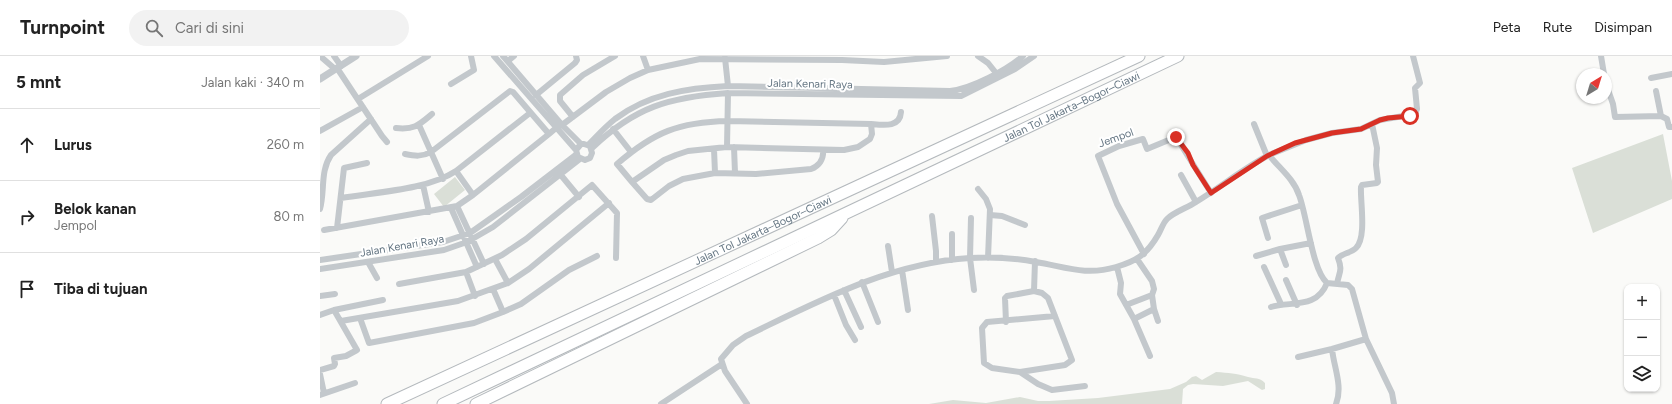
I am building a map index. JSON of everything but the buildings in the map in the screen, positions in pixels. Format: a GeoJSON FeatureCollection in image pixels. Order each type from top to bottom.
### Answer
{"type":"FeatureCollection","features":[{"type":"Feature","properties":{"kind":"highway","name":"Jalan Tol Jakarta–Bogor–Ciawi"},"geometry":{"type":"LineString","coordinates":[[380,404],[392,402],[1139,56]]}},
{"type":"Feature","properties":{"kind":"highway","name":"Jalan Tol Jakarta–Bogor–Ciawi"},"geometry":{"type":"LineString","coordinates":[[443,404],[1178,56]]}},
{"type":"Feature","properties":{"kind":"highway"},"geometry":{"type":"LineString","coordinates":[[476,404],[818,238],[831,230],[844,215]]}},
{"type":"Feature","properties":{"kind":"street"},"geometry":{"type":"LineString","coordinates":[[320,56],[338,67]]}},
{"type":"Feature","properties":{"kind":"street"},"geometry":{"type":"LineString","coordinates":[[334,56],[338,67],[387,142]]}},
{"type":"Feature","properties":{"kind":"street"},"geometry":{"type":"LineString","coordinates":[[320,79],[356,56]]}},
{"type":"Feature","properties":{"kind":"street"},"geometry":{"type":"LineString","coordinates":[[358,99],[428,56]]}},
{"type":"Feature","properties":{"kind":"street"},"geometry":{"type":"LineString","coordinates":[[451,84],[474,70],[470,56]]}},
{"type":"Feature","properties":{"kind":"street"},"geometry":{"type":"LineString","coordinates":[[494,56],[559,126],[581,144],[590,146],[592,153],[590,158],[585,160],[578,154],[559,126],[536,95],[503,56]]}},
{"type":"Feature","properties":{"kind":"street"},"geometry":{"type":"LineString","coordinates":[[508,61],[514,56]]}},
{"type":"Feature","properties":{"kind":"street"},"geometry":{"type":"LineString","coordinates":[[536,95],[576,63],[576,56]]}},
{"type":"Feature","properties":{"kind":"street"},"geometry":{"type":"LineString","coordinates":[[573,117],[560,101],[560,95],[583,75],[615,56]]}},
{"type":"Feature","properties":{"kind":"street"},"geometry":{"type":"LineString","coordinates":[[643,56],[648,70]]}},
{"type":"Feature","properties":{"kind":"street"},"geometry":{"type":"LineString","coordinates":[[752,56],[762,59]]}},
{"type":"Feature","properties":{"kind":"street"},"geometry":{"type":"LineString","coordinates":[[324,230],[454,207],[473,195],[559,126],[617,85],[648,70],[700,57],[762,59],[844,58],[884,62],[898,58],[947,56]]}},
{"type":"Feature","properties":{"kind":"street"},"geometry":{"type":"LineString","coordinates":[[978,56],[988,63],[996,73]]}},
{"type":"Feature","properties":{"kind":"street","name":"Jalan Kenari Raya"},"geometry":{"type":"LineString","coordinates":[[990,79],[996,73],[1024,56]]}},
{"type":"Feature","properties":{"kind":"street","name":"Jalan Kenari Raya"},"geometry":{"type":"LineString","coordinates":[[590,146],[614,120],[645,102],[663,95],[684,90],[728,89],[803,92],[940,94],[959,90],[1016,69],[1034,56]]}},
{"type":"Feature","properties":{"kind":"street"},"geometry":{"type":"LineString","coordinates":[[747,404],[722,364],[722,357],[740,339],[862,282],[892,272],[936,262],[970,258],[988,258],[1035,261],[1085,271],[1102,271],[1137,259],[1144,254],[1156,240],[1168,218],[1211,193],[1268,156],[1306,140],[1332,133],[1361,129],[1380,120],[1410,116],[1417,112],[1415,88],[1420,83],[1413,56]]}},
{"type":"Feature","properties":{"kind":"street"},"geometry":{"type":"LineString","coordinates":[[1601,56],[1603,68]]}},
{"type":"Feature","properties":{"kind":"street"},"geometry":{"type":"LineString","coordinates":[[725,58],[728,89],[727,147]]}},
{"type":"Feature","properties":{"kind":"street"},"geometry":{"type":"LineString","coordinates":[[1651,78],[1672,74]]}},
{"type":"Feature","properties":{"kind":"street","name":"Jalan Kenari Raya"},"geometry":{"type":"LineString","coordinates":[[590,146],[640,111],[690,96],[728,89]]}},
{"type":"Feature","properties":{"kind":"street"},"geometry":{"type":"LineString","coordinates":[[1656,91],[1661,116]]}},
{"type":"Feature","properties":{"kind":"street"},"geometry":{"type":"LineString","coordinates":[[405,154],[415,156],[425,155],[431,152],[508,92],[513,92],[549,134]]}},
{"type":"Feature","properties":{"kind":"street"},"geometry":{"type":"LineString","coordinates":[[1612,101],[1615,117],[1661,116],[1667,119],[1669,127],[1672,127]]}},
{"type":"Feature","properties":{"kind":"street"},"geometry":{"type":"LineString","coordinates":[[320,131],[363,107]]}},
{"type":"Feature","properties":{"kind":"street"},"geometry":{"type":"LineString","coordinates":[[342,198],[423,185],[442,179],[456,171],[530,112]]}},
{"type":"Feature","properties":{"kind":"street"},"geometry":{"type":"LineString","coordinates":[[823,150],[821,161],[818,165],[811,169],[756,174],[715,173],[683,179],[668,186],[650,200],[647,199],[617,164],[648,140],[668,130],[705,122],[728,121],[894,124],[900,120],[901,112]]}},
{"type":"Feature","properties":{"kind":"street"},"geometry":{"type":"LineString","coordinates":[[396,128],[409,129],[419,125],[432,114]]}},
{"type":"Feature","properties":{"kind":"street"},"geometry":{"type":"LineString","coordinates":[[320,210],[323,171],[326,161],[371,119]]}},
{"type":"Feature","properties":{"kind":"street"},"geometry":{"type":"LineString","coordinates":[[632,182],[664,160],[676,155],[727,147],[823,150],[851,149],[858,147],[871,138],[871,124]]}},
{"type":"Feature","properties":{"kind":"street"},"geometry":{"type":"LineString","coordinates":[[1254,124],[1268,156],[1295,186],[1302,205],[1320,273],[1327,283],[1348,285],[1352,289],[1366,339],[1392,393],[1394,404]]}},
{"type":"Feature","properties":{"kind":"street"},"geometry":{"type":"LineString","coordinates":[[1337,284],[1341,273],[1341,266],[1338,258],[1342,254],[1355,249],[1358,246],[1363,229],[1361,187],[1362,185],[1377,184],[1378,182],[1376,165],[1377,148],[1372,124]]}},
{"type":"Feature","properties":{"kind":"street"},"geometry":{"type":"LineString","coordinates":[[419,125],[442,179]]}},
{"type":"Feature","properties":{"kind":"street"},"geometry":{"type":"LineString","coordinates":[[613,129],[631,152]]}},
{"type":"Feature","properties":{"kind":"street","name":"Jempol"},"geometry":{"type":"LineString","coordinates":[[1144,254],[1117,204],[1098,156],[1119,146],[1143,139],[1147,149],[1176,137],[1188,153],[1193,165],[1211,193]]}},
{"type":"Feature","properties":{"kind":"street"},"geometry":{"type":"LineString","coordinates":[[578,154],[581,144]]}},
{"type":"Feature","properties":{"kind":"street"},"geometry":{"type":"LineString","coordinates":[[734,147],[735,173]]}},
{"type":"Feature","properties":{"kind":"street"},"geometry":{"type":"LineString","coordinates":[[714,149],[715,173]]}},
{"type":"Feature","properties":{"kind":"street","name":"Jalan Kenari Raya"},"geometry":{"type":"LineString","coordinates":[[320,260],[442,242],[469,236],[493,227],[560,174],[578,154]]}},
{"type":"Feature","properties":{"kind":"street","name":"Jalan Kenari Raya"},"geometry":{"type":"LineString","coordinates":[[469,236],[578,154]]}},
{"type":"Feature","properties":{"kind":"street"},"geometry":{"type":"LineString","coordinates":[[337,228],[342,198],[344,168],[367,163]]}},
{"type":"Feature","properties":{"kind":"street"},"geometry":{"type":"LineString","coordinates":[[456,171],[473,195]]}},
{"type":"Feature","properties":{"kind":"street"},"geometry":{"type":"LineString","coordinates":[[560,174],[578,197]]}},
{"type":"Feature","properties":{"kind":"street"},"geometry":{"type":"LineString","coordinates":[[1181,175],[1196,202]]}},
{"type":"Feature","properties":{"kind":"street"},"geometry":{"type":"LineString","coordinates":[[423,185],[429,212]]}},
{"type":"Feature","properties":{"kind":"street"},"geometry":{"type":"LineString","coordinates":[[399,284],[466,272],[495,259],[526,239],[592,185],[618,215],[616,258]]}},
{"type":"Feature","properties":{"kind":"street"},"geometry":{"type":"LineString","coordinates":[[978,189],[986,199],[990,209],[988,258]]}},
{"type":"Feature","properties":{"kind":"street"},"geometry":{"type":"LineString","coordinates":[[341,321],[458,301],[508,283],[529,269],[609,203]]}},
{"type":"Feature","properties":{"kind":"street"},"geometry":{"type":"LineString","coordinates":[[1268,238],[1262,218],[1302,205]]}},
{"type":"Feature","properties":{"kind":"street"},"geometry":{"type":"LineString","coordinates":[[454,207],[484,264]]}},
{"type":"Feature","properties":{"kind":"street"},"geometry":{"type":"LineString","coordinates":[[990,215],[1002,216],[1025,225]]}},
{"type":"Feature","properties":{"kind":"street"},"geometry":{"type":"LineString","coordinates":[[932,216],[936,262]]}},
{"type":"Feature","properties":{"kind":"street"},"geometry":{"type":"LineString","coordinates":[[971,218],[970,258],[974,290]]}},
{"type":"Feature","properties":{"kind":"street"},"geometry":{"type":"LineString","coordinates":[[952,234],[952,260]]}},
{"type":"Feature","properties":{"kind":"street"},"geometry":{"type":"LineString","coordinates":[[469,236],[467,242],[477,268]]}},
{"type":"Feature","properties":{"kind":"street","name":"Jalan Kenari Raya"},"geometry":{"type":"LineString","coordinates":[[320,269],[444,250],[467,242]]}},
{"type":"Feature","properties":{"kind":"street"},"geometry":{"type":"LineString","coordinates":[[1256,256],[1280,249],[1311,243]]}},
{"type":"Feature","properties":{"kind":"street"},"geometry":{"type":"LineString","coordinates":[[888,246],[892,272]]}},
{"type":"Feature","properties":{"kind":"street"},"geometry":{"type":"LineString","coordinates":[[1280,249],[1286,265]]}},
{"type":"Feature","properties":{"kind":"street"},"geometry":{"type":"LineString","coordinates":[[360,318],[369,343],[474,323],[521,304],[569,270],[597,256]]}},
{"type":"Feature","properties":{"kind":"street"},"geometry":{"type":"LineString","coordinates":[[495,259],[508,283]]}},
{"type":"Feature","properties":{"kind":"street"},"geometry":{"type":"LineString","coordinates":[[1137,259],[1152,282],[1154,289],[1152,295],[1154,309],[1158,321]]}},
{"type":"Feature","properties":{"kind":"street"},"geometry":{"type":"LineString","coordinates":[[1034,291],[1035,261]]}},
{"type":"Feature","properties":{"kind":"street"},"geometry":{"type":"LineString","coordinates":[[368,262],[377,278]]}},
{"type":"Feature","properties":{"kind":"street"},"geometry":{"type":"LineString","coordinates":[[1117,266],[1121,283],[1120,294],[1134,320],[1150,356]]}},
{"type":"Feature","properties":{"kind":"street"},"geometry":{"type":"LineString","coordinates":[[1264,267],[1281,304]]}},
{"type":"Feature","properties":{"kind":"street"},"geometry":{"type":"LineString","coordinates":[[902,270],[908,310]]}},
{"type":"Feature","properties":{"kind":"street"},"geometry":{"type":"LineString","coordinates":[[466,272],[475,296]]}},
{"type":"Feature","properties":{"kind":"street"},"geometry":{"type":"LineString","coordinates":[[1286,280],[1297,305]]}},
{"type":"Feature","properties":{"kind":"street"},"geometry":{"type":"LineString","coordinates":[[862,282],[878,322]]}},
{"type":"Feature","properties":{"kind":"street"},"geometry":{"type":"LineString","coordinates":[[1271,307],[1281,304],[1297,305],[1320,295],[1324,291],[1327,283]]}},
{"type":"Feature","properties":{"kind":"street"},"geometry":{"type":"LineString","coordinates":[[493,289],[503,312]]}},
{"type":"Feature","properties":{"kind":"street"},"geometry":{"type":"LineString","coordinates":[[844,290],[861,327]]}},
{"type":"Feature","properties":{"kind":"street"},"geometry":{"type":"LineString","coordinates":[[1006,322],[1006,296],[1034,291],[1042,293],[1048,298],[1055,316],[1072,360],[1065,365],[1020,372],[992,368],[984,364],[982,328],[987,322],[1006,322],[1055,316]]}},
{"type":"Feature","properties":{"kind":"street"},"geometry":{"type":"LineString","coordinates":[[320,296],[335,294]]}},
{"type":"Feature","properties":{"kind":"street"},"geometry":{"type":"LineString","coordinates":[[834,295],[846,325],[855,340]]}},
{"type":"Feature","properties":{"kind":"street"},"geometry":{"type":"LineString","coordinates":[[1126,305],[1152,295]]}},
{"type":"Feature","properties":{"kind":"street"},"geometry":{"type":"LineString","coordinates":[[320,315],[334,310],[383,300]]}},
{"type":"Feature","properties":{"kind":"street"},"geometry":{"type":"LineString","coordinates":[[1134,320],[1154,309]]}},
{"type":"Feature","properties":{"kind":"street"},"geometry":{"type":"LineString","coordinates":[[320,370],[334,366],[334,358],[346,356],[357,350],[334,310]]}},
{"type":"Feature","properties":{"kind":"street"},"geometry":{"type":"LineString","coordinates":[[1298,356],[1332,349],[1366,339]]}},
{"type":"Feature","properties":{"kind":"street"},"geometry":{"type":"LineString","coordinates":[[1332,349],[1339,386],[1339,395],[1336,404]]}},
{"type":"Feature","properties":{"kind":"street"},"geometry":{"type":"LineString","coordinates":[[661,404],[722,364]]}},
{"type":"Feature","properties":{"kind":"street"},"geometry":{"type":"LineString","coordinates":[[1020,372],[1038,384],[1052,390],[1085,386]]}},
{"type":"Feature","properties":{"kind":"street"},"geometry":{"type":"LineString","coordinates":[[320,374],[322,394],[355,383]]}},
{"type":"Feature","properties":{"kind":"shaded area"},"geometry":{"type":"Polygon","coordinates":[[[1663,134],[1672,181],[1672,199],[1593,233],[1572,168],[1663,134]]]}},
{"type":"Feature","properties":{"kind":"shaded area"},"geometry":{"type":"Polygon","coordinates":[[[455,177],[465,190],[444,207],[434,194],[455,177]]]}},
{"type":"Feature","properties":{"kind":"shaded area"},"geometry":{"type":"Polygon","coordinates":[[[1216,372],[1236,374],[1259,379],[1265,383],[1265,389],[1262,390],[1248,381],[1223,386],[1193,384],[1188,385],[1183,389],[1182,404],[929,404],[953,400],[986,403],[1020,397],[1038,401],[1098,398],[1170,389],[1186,382],[1192,377],[1196,376],[1202,380],[1216,372]]]}},
{"type":"Feature","properties":{"kind":"route"},"geometry":{"type":"LineString","coordinates":[[1176,137],[1188,153],[1193,165],[1211,193],[1267,156],[1295,143],[1332,133],[1361,129],[1368,127],[1375,122],[1388,118],[1410,116]]}}]}
